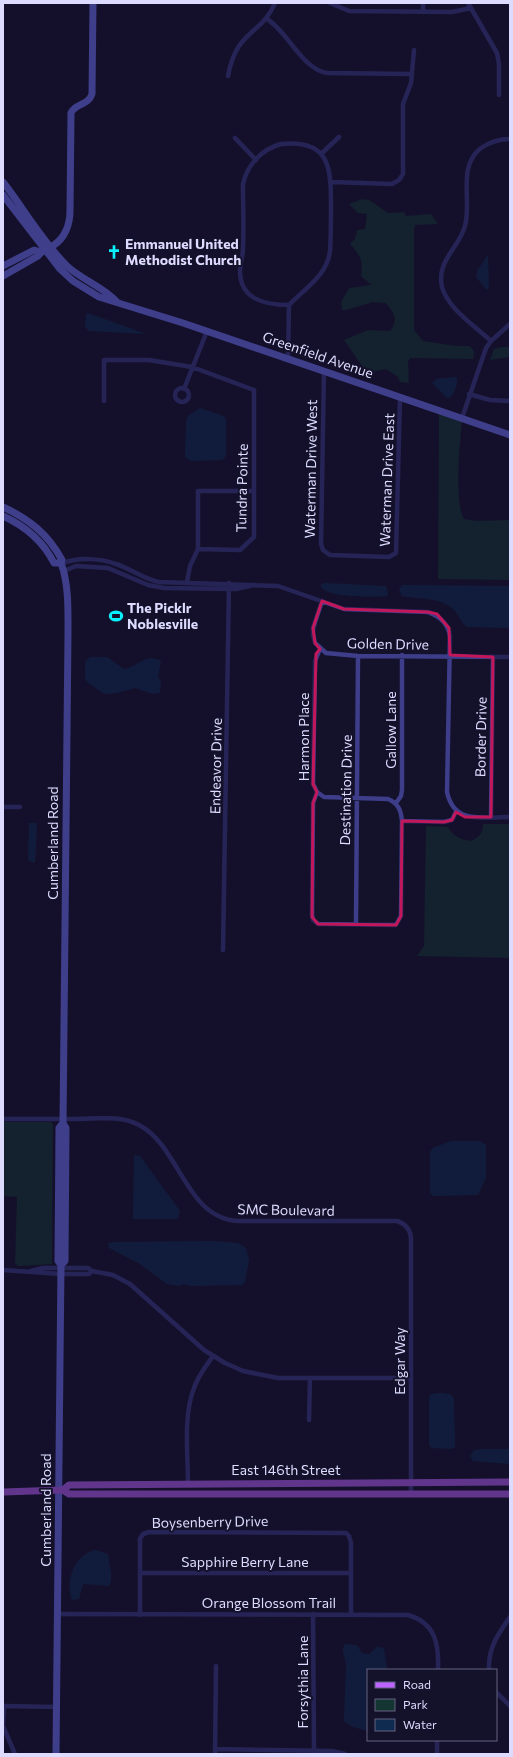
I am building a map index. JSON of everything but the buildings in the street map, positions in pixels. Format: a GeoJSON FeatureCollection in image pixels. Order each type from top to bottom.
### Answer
{"type":"FeatureCollection","features":[{"type":"Feature","properties":{"kind":"main road","name":"East 146th Street"},"geometry":{"type":"LineString","coordinates":[[3,1492],[61,1490],[69,1486],[510,1482]]}},
{"type":"Feature","properties":{"kind":"main road","name":"East 146th Street"},"geometry":{"type":"LineString","coordinates":[[61,1490],[69,1494],[154,1495],[510,1494]]}},
{"type":"Feature","properties":{"kind":"street"},"geometry":{"type":"LineString","coordinates":[[3,276],[38,256],[42,251],[51,246],[64,234],[70,217],[71,111],[88,102],[92,94],[93,3]]}},
{"type":"Feature","properties":{"kind":"street"},"geometry":{"type":"LineString","coordinates":[[228,76],[234,54],[239,46],[267,19],[275,3]]}},
{"type":"Feature","properties":{"kind":"street"},"geometry":{"type":"LineString","coordinates":[[330,3],[349,11],[458,12],[471,8]]}},
{"type":"Feature","properties":{"kind":"street"},"geometry":{"type":"LineString","coordinates":[[423,3],[423,12]]}},
{"type":"Feature","properties":{"kind":"street"},"geometry":{"type":"LineString","coordinates":[[468,3],[496,52],[499,64],[499,95]]}},
{"type":"Feature","properties":{"kind":"street"},"geometry":{"type":"LineString","coordinates":[[267,19],[276,25],[310,65],[318,70],[327,73],[412,74]]}},
{"type":"Feature","properties":{"kind":"street"},"geometry":{"type":"LineString","coordinates":[[331,182],[392,184],[401,178],[403,174],[403,104],[412,74],[414,50]]}},
{"type":"Feature","properties":{"kind":"street"},"geometry":{"type":"LineString","coordinates":[[321,154],[339,137]]}},
{"type":"Feature","properties":{"kind":"street"},"geometry":{"type":"LineString","coordinates":[[235,138],[256,160]]}},
{"type":"Feature","properties":{"kind":"street"},"geometry":{"type":"LineString","coordinates":[[491,341],[448,299],[442,286],[442,273],[445,260],[465,227],[467,175],[472,158],[486,145],[500,140],[510,139]]}},
{"type":"Feature","properties":{"kind":"street"},"geometry":{"type":"LineString","coordinates":[[284,144],[308,146],[321,154],[328,164],[331,182],[329,260],[320,277],[289,305],[268,304],[256,300],[247,292],[241,278],[240,269],[243,251],[244,184],[248,169],[270,148],[284,144]]}},
{"type":"Feature","properties":{"kind":"street","name":"Greenfield Avenue"},"geometry":{"type":"LineString","coordinates":[[3,182],[51,246],[74,272],[111,295],[117,302]]}},
{"type":"Feature","properties":{"kind":"street","name":"Greenfield Avenue"},"geometry":{"type":"LineString","coordinates":[[3,195],[42,251],[73,281],[99,297],[110,302],[117,302],[207,331],[510,435]]}},
{"type":"Feature","properties":{"kind":"street"},"geometry":{"type":"LineString","coordinates":[[3,266],[34,250],[42,251]]}},
{"type":"Feature","properties":{"kind":"street"},"geometry":{"type":"LineString","coordinates":[[288,359],[289,305]]}},
{"type":"Feature","properties":{"kind":"street"},"geometry":{"type":"LineString","coordinates":[[462,418],[484,352],[491,341],[510,324]]}},
{"type":"Feature","properties":{"kind":"street"},"geometry":{"type":"LineString","coordinates":[[184,389],[207,331]]}},
{"type":"Feature","properties":{"kind":"street"},"geometry":{"type":"LineString","coordinates":[[104,401],[104,360],[149,360],[192,367]]}},
{"type":"Feature","properties":{"kind":"street","name":"Tundra Pointe"},"geometry":{"type":"LineString","coordinates":[[192,367],[254,390],[254,537],[240,550],[198,549]]}},
{"type":"Feature","properties":{"kind":"street","name":"Waterman Drive West"},"geometry":{"type":"LineString","coordinates":[[324,371],[321,548],[330,555],[362,556]]}},
{"type":"Feature","properties":{"kind":"street"},"geometry":{"type":"LineString","coordinates":[[469,394],[490,400],[510,401]]}},
{"type":"Feature","properties":{"kind":"street","name":"Waterman Drive East"},"geometry":{"type":"LineString","coordinates":[[362,556],[389,556],[394,555],[397,551],[400,396]]}},
{"type":"Feature","properties":{"kind":"street"},"geometry":{"type":"LineString","coordinates":[[187,582],[190,566],[198,549],[198,491],[253,491]]}},
{"type":"Feature","properties":{"kind":"street","name":"Cumberland Road"},"geometry":{"type":"LineString","coordinates":[[3,507],[25,518],[38,528],[54,546],[62,560],[68,634],[63,1121],[66,1128],[65,1261],[61,1269],[61,1490],[56,1754]]}},
{"type":"Feature","properties":{"kind":"street"},"geometry":{"type":"LineString","coordinates":[[3,516],[30,532],[45,547],[54,562],[62,566],[103,567],[113,569],[154,586],[229,586]]}},
{"type":"Feature","properties":{"kind":"street"},"geometry":{"type":"LineString","coordinates":[[62,566],[73,560],[103,561],[117,564],[154,581],[187,582],[249,588],[254,585],[283,587],[344,609],[428,612],[437,614],[449,628],[450,655],[447,792],[449,801],[456,812],[465,817],[510,817]]}},
{"type":"Feature","properties":{"kind":"street","name":"Endeavor Drive"},"geometry":{"type":"LineString","coordinates":[[223,950],[229,586]]}},
{"type":"Feature","properties":{"kind":"street"},"geometry":{"type":"LineString","coordinates":[[320,649],[314,643],[313,628],[322,601]]}},
{"type":"Feature","properties":{"kind":"street","name":"Golden Drive"},"geometry":{"type":"LineString","coordinates":[[320,649],[326,654],[358,656],[450,655],[510,657]]}},
{"type":"Feature","properties":{"kind":"street","name":"Harmon Place"},"geometry":{"type":"LineString","coordinates":[[320,649],[316,654],[315,669],[313,784],[317,792],[313,803],[312,915],[313,920],[318,924],[356,924]]}},
{"type":"Feature","properties":{"kind":"street","name":"Gallow Lane"},"geometry":{"type":"LineString","coordinates":[[396,803],[401,796],[402,790],[402,655]]}},
{"type":"Feature","properties":{"kind":"street","name":"Destination Drive"},"geometry":{"type":"LineString","coordinates":[[356,924],[358,656]]}},
{"type":"Feature","properties":{"kind":"street","name":"Border Drive"},"geometry":{"type":"LineString","coordinates":[[491,817],[493,657]]}},
{"type":"Feature","properties":{"kind":"street"},"geometry":{"type":"LineString","coordinates":[[317,792],[328,798],[388,799],[396,803],[400,809],[402,821],[401,916],[396,925],[356,924]]}},
{"type":"Feature","properties":{"kind":"street"},"geometry":{"type":"LineString","coordinates":[[3,807],[20,807]]}},
{"type":"Feature","properties":{"kind":"street"},"geometry":{"type":"LineString","coordinates":[[402,821],[444,822],[452,820],[456,812]]}},
{"type":"Feature","properties":{"kind":"street","name":"SMC Boulevard"},"geometry":{"type":"LineString","coordinates":[[3,1118],[63,1121],[119,1120],[139,1125],[155,1138],[200,1201],[214,1214],[227,1219],[238,1221],[397,1222],[408,1228]]}},
{"type":"Feature","properties":{"kind":"street","name":"Edgar Way"},"geometry":{"type":"LineString","coordinates":[[408,1228],[411,1240],[411,1494]]}},
{"type":"Feature","properties":{"kind":"street"},"geometry":{"type":"LineString","coordinates":[[3,1270],[31,1271],[37,1273],[61,1269],[89,1274],[92,1271],[107,1273],[130,1284],[214,1356],[230,1366],[257,1375],[278,1378],[411,1378]]}},
{"type":"Feature","properties":{"kind":"street"},"geometry":{"type":"LineString","coordinates":[[188,1484],[188,1418],[190,1400],[197,1381],[214,1356]]}},
{"type":"Feature","properties":{"kind":"street"},"geometry":{"type":"LineString","coordinates":[[309,1420],[310,1378]]}},
{"type":"Feature","properties":{"kind":"street","name":"Boysenberry Drive"},"geometry":{"type":"LineString","coordinates":[[140,1615],[140,1539],[143,1534],[149,1532],[342,1532],[348,1534],[351,1544],[351,1573]]}},
{"type":"Feature","properties":{"kind":"street","name":"Sapphire Berry Lane"},"geometry":{"type":"LineString","coordinates":[[140,1573],[351,1573]]}},
{"type":"Feature","properties":{"kind":"street"},"geometry":{"type":"LineString","coordinates":[[351,1573],[351,1614]]}},
{"type":"Feature","properties":{"kind":"street","name":"Orange Blossom Trail"},"geometry":{"type":"LineString","coordinates":[[59,1614],[404,1614],[423,1622],[436,1637],[438,1647],[438,1669]]}},
{"type":"Feature","properties":{"kind":"street","name":"Forsythia Lane"},"geometry":{"type":"LineString","coordinates":[[313,1614],[314,1751]]}},
{"type":"Feature","properties":{"kind":"street"},"geometry":{"type":"LineString","coordinates":[[489,1669],[489,1653],[492,1645],[510,1617]]}},
{"type":"Feature","properties":{"kind":"street"},"geometry":{"type":"LineString","coordinates":[[216,1666],[215,1752],[332,1751],[344,1754]]}},
{"type":"Feature","properties":{"kind":"street"},"geometry":{"type":"LineString","coordinates":[[497,1693],[510,1706]]}},
{"type":"Feature","properties":{"kind":"street"},"geometry":{"type":"LineString","coordinates":[[3,1722],[3,1706],[57,1707]]}},
{"type":"Feature","properties":{"kind":"street"},"geometry":{"type":"LineString","coordinates":[[3,1726],[14,1754]]}},
{"type":"Feature","properties":{"kind":"street"},"geometry":{"type":"LineString","coordinates":[[437,1741],[437,1754]]}},
{"type":"Feature","properties":{"kind":"highlighted area"},"geometry":{"type":"Polygon","coordinates":[[[322,601],[344,609],[428,612],[437,614],[449,628],[450,655],[493,657],[491,817],[465,817],[456,812],[452,820],[444,822],[402,821],[401,916],[396,925],[318,924],[312,917],[313,803],[317,792],[313,784],[316,654],[320,649],[315,643],[313,628],[322,601]]]}},
{"type":"Feature","properties":{"kind":"green space"},"geometry":{"type":"Polygon","coordinates":[[[362,199],[369,200],[388,213],[404,212],[406,216],[431,214],[438,224],[415,225],[414,330],[423,341],[456,346],[470,346],[474,352],[473,359],[410,358],[408,362],[409,383],[400,382],[398,377],[386,369],[367,373],[344,340],[368,330],[390,331],[395,320],[393,313],[385,303],[373,302],[342,310],[341,302],[349,288],[371,285],[361,276],[362,266],[360,258],[350,244],[355,239],[357,230],[365,229],[367,214],[358,213],[349,204],[362,199]]]}},
{"type":"Feature","properties":{"kind":"green space"},"geometry":{"type":"Polygon","coordinates":[[[510,347],[510,357],[490,360],[494,349],[510,347]]]}},
{"type":"Feature","properties":{"kind":"green space"},"geometry":{"type":"Polygon","coordinates":[[[439,413],[462,421],[458,485],[459,499],[464,519],[476,521],[510,520],[510,580],[438,579],[439,413]]]}},
{"type":"Feature","properties":{"kind":"green space"},"geometry":{"type":"Polygon","coordinates":[[[483,824],[510,824],[510,958],[417,956],[424,946],[426,826],[448,827],[458,837],[471,841],[480,834],[483,824]]]}},
{"type":"Feature","properties":{"kind":"green space"},"geometry":{"type":"Polygon","coordinates":[[[3,1122],[51,1122],[53,1124],[52,1264],[18,1266],[15,1263],[17,1197],[3,1196],[3,1122]]]}},
{"type":"Feature","properties":{"kind":"water"},"geometry":{"type":"Polygon","coordinates":[[[488,255],[489,287],[487,290],[476,277],[477,271],[488,255]]]}},
{"type":"Feature","properties":{"kind":"water"},"geometry":{"type":"Polygon","coordinates":[[[88,313],[146,334],[89,331],[85,327],[86,314],[88,313]]]}},
{"type":"Feature","properties":{"kind":"water"},"geometry":{"type":"Polygon","coordinates":[[[457,378],[457,381],[454,393],[448,399],[432,383],[436,379],[457,378]]]}},
{"type":"Feature","properties":{"kind":"water"},"geometry":{"type":"Polygon","coordinates":[[[200,408],[224,416],[226,420],[226,455],[224,459],[191,461],[185,457],[186,422],[188,416],[200,408]]]}},
{"type":"Feature","properties":{"kind":"water"},"geometry":{"type":"Polygon","coordinates":[[[321,584],[386,586],[388,594],[387,596],[372,597],[342,595],[326,591],[321,587],[321,584]]]}},
{"type":"Feature","properties":{"kind":"water"},"geometry":{"type":"Polygon","coordinates":[[[402,585],[510,586],[510,628],[467,627],[454,610],[442,602],[402,596],[399,590],[402,585]]]}},
{"type":"Feature","properties":{"kind":"water"},"geometry":{"type":"Polygon","coordinates":[[[90,657],[107,657],[124,669],[146,659],[151,658],[161,661],[158,677],[161,681],[160,693],[153,694],[135,688],[117,693],[104,694],[87,682],[85,678],[85,662],[90,657]]]}},
{"type":"Feature","properties":{"kind":"water"},"geometry":{"type":"Polygon","coordinates":[[[29,823],[37,823],[35,862],[33,863],[28,860],[29,823]]]}},
{"type":"Feature","properties":{"kind":"water"},"geometry":{"type":"Polygon","coordinates":[[[451,1141],[480,1141],[486,1145],[486,1178],[478,1195],[434,1196],[430,1193],[430,1152],[433,1148],[451,1141]]]}},
{"type":"Feature","properties":{"kind":"water"},"geometry":{"type":"Polygon","coordinates":[[[134,1155],[140,1156],[180,1211],[178,1219],[133,1219],[134,1155]]]}},
{"type":"Feature","properties":{"kind":"water"},"geometry":{"type":"Polygon","coordinates":[[[212,1241],[238,1243],[246,1248],[249,1260],[245,1282],[242,1285],[190,1286],[184,1284],[179,1286],[167,1284],[140,1264],[109,1248],[108,1243],[116,1242],[212,1241]]]}},
{"type":"Feature","properties":{"kind":"water"},"geometry":{"type":"Polygon","coordinates":[[[431,1394],[450,1394],[454,1398],[455,1447],[450,1449],[432,1448],[429,1445],[429,1397],[431,1394]]]}},
{"type":"Feature","properties":{"kind":"water"},"geometry":{"type":"Polygon","coordinates":[[[510,1449],[510,1464],[473,1461],[470,1456],[474,1450],[510,1449]]]}},
{"type":"Feature","properties":{"kind":"water"},"geometry":{"type":"Polygon","coordinates":[[[95,1550],[108,1554],[111,1573],[111,1581],[109,1586],[83,1584],[79,1599],[72,1600],[70,1585],[73,1570],[82,1557],[95,1550]]]}},
{"type":"Feature","properties":{"kind":"water"},"geometry":{"type":"Polygon","coordinates":[[[344,1644],[357,1645],[362,1653],[369,1654],[378,1646],[384,1649],[386,1669],[367,1669],[367,1731],[353,1727],[344,1721],[346,1665],[343,1651],[344,1644]]]}},
{"type":"Feature","properties":{"kind":"place","name":"Emmanuel United Methodist Church"},"geometry":{"type":"Point","coordinates":[114,252]}},
{"type":"Feature","properties":{"kind":"place","name":"The Picklr Noblesville"},"geometry":{"type":"Point","coordinates":[116,616]}}]}
